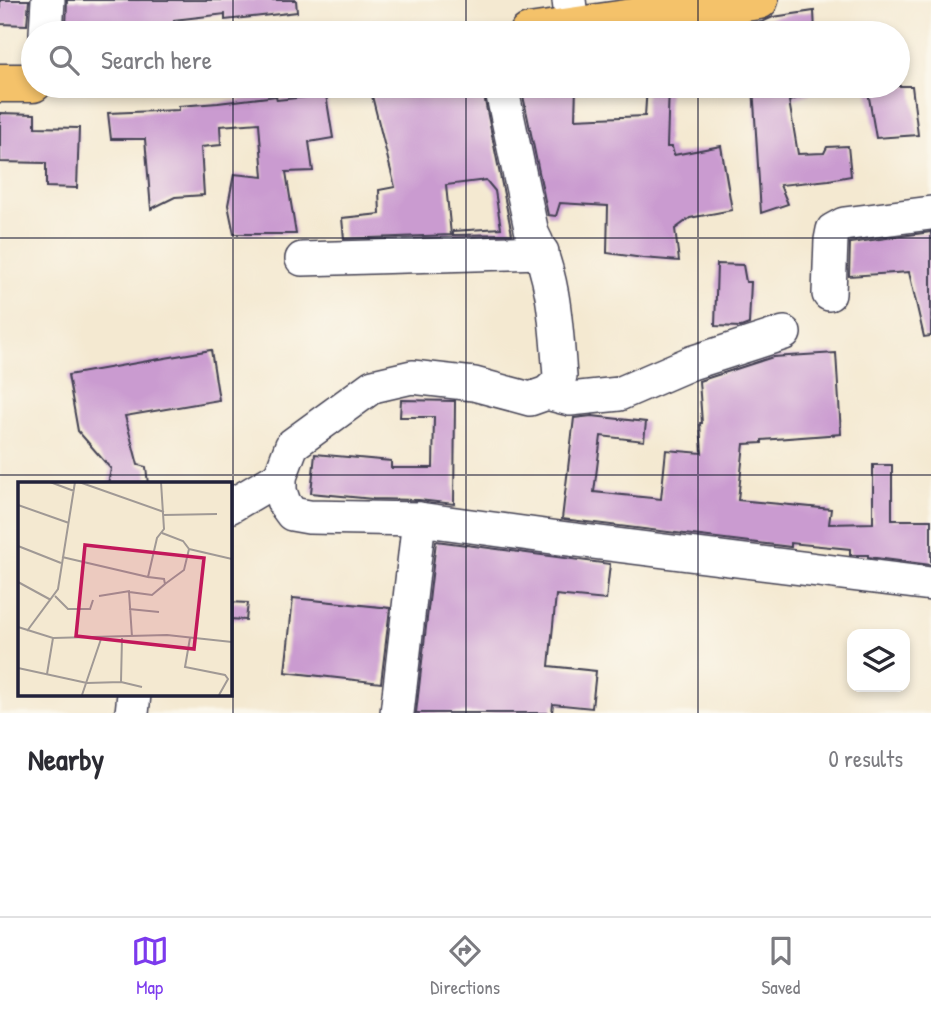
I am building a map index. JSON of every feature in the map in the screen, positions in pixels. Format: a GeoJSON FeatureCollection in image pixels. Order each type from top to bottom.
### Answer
{"type":"FeatureCollection","features":[{"type":"Feature","properties":{"kind":"main road"},"geometry":{"type":"LineString","coordinates":[[554,21],[570,13],[743,1]]}},
{"type":"Feature","properties":{"kind":"main road"},"geometry":{"type":"LineString","coordinates":[[0,83],[21,83]]}},
{"type":"Feature","properties":{"kind":"street"},"geometry":{"type":"LineString","coordinates":[[47,21],[48,0]]}},
{"type":"Feature","properties":{"kind":"street"},"geometry":{"type":"LineString","coordinates":[[504,98],[532,233],[542,252],[555,307],[560,376],[557,384],[547,393],[530,399],[474,384],[412,377],[373,386],[292,445],[280,477],[280,491],[292,514],[309,517],[419,519],[931,584]]}},
{"type":"Feature","properties":{"kind":"street"},"geometry":{"type":"LineString","coordinates":[[829,294],[833,230],[844,224],[931,213]]}},
{"type":"Feature","properties":{"kind":"street"},"geometry":{"type":"LineString","coordinates":[[302,259],[542,252]]}},
{"type":"Feature","properties":{"kind":"street"},"geometry":{"type":"LineString","coordinates":[[547,393],[570,399],[619,394],[691,363],[785,333]]}},
{"type":"Feature","properties":{"kind":"street"},"geometry":{"type":"LineString","coordinates":[[231,506],[280,477]]}},
{"type":"Feature","properties":{"kind":"street"},"geometry":{"type":"LineString","coordinates":[[397,713],[419,519]]}},
{"type":"Feature","properties":{"kind":"building"},"geometry":{"type":"Polygon","coordinates":[[[0,0],[29,0],[27,21],[21,21],[21,25],[0,24],[0,0]]]}},
{"type":"Feature","properties":{"kind":"building"},"geometry":{"type":"Polygon","coordinates":[[[67,0],[296,0],[297,12],[225,20],[225,14],[174,21],[66,21],[67,0]]]}},
{"type":"Feature","properties":{"kind":"building"},"geometry":{"type":"Polygon","coordinates":[[[814,11],[814,21],[764,21],[773,17],[814,11]]]}},
{"type":"Feature","properties":{"kind":"building"},"geometry":{"type":"Polygon","coordinates":[[[912,86],[918,135],[876,138],[869,98],[910,98],[912,86]]]}},
{"type":"Feature","properties":{"kind":"building"},"geometry":{"type":"Polygon","coordinates":[[[259,98],[326,98],[333,138],[309,142],[313,171],[286,172],[296,234],[234,234],[228,205],[234,174],[263,177],[259,123],[220,126],[221,145],[201,147],[204,195],[175,197],[151,209],[145,139],[111,139],[108,113],[179,110],[179,106],[259,98]]]}},
{"type":"Feature","properties":{"kind":"building"},"geometry":{"type":"Polygon","coordinates":[[[373,98],[484,98],[512,234],[453,235],[453,231],[501,228],[495,191],[486,180],[446,185],[451,235],[344,239],[342,218],[380,214],[379,190],[395,187],[373,98]]]}},
{"type":"Feature","properties":{"kind":"building"},"geometry":{"type":"Polygon","coordinates":[[[524,98],[576,98],[575,119],[645,116],[646,98],[669,98],[667,147],[672,147],[674,155],[721,146],[732,210],[690,218],[675,229],[679,261],[607,253],[608,206],[560,203],[556,216],[548,215],[524,98]]]}},
{"type":"Feature","properties":{"kind":"building"},"geometry":{"type":"Polygon","coordinates":[[[754,98],[798,98],[789,101],[798,154],[824,153],[827,147],[848,146],[851,176],[780,185],[788,204],[761,213],[754,98]]]}},
{"type":"Feature","properties":{"kind":"building"},"geometry":{"type":"Polygon","coordinates":[[[0,113],[35,114],[35,127],[79,128],[77,188],[46,187],[46,163],[0,162],[0,113]]]}},
{"type":"Feature","properties":{"kind":"building"},"geometry":{"type":"Polygon","coordinates":[[[931,232],[931,336],[924,337],[909,272],[849,276],[850,243],[931,232]]]}},
{"type":"Feature","properties":{"kind":"building"},"geometry":{"type":"Polygon","coordinates":[[[717,264],[743,265],[746,282],[751,282],[749,324],[741,327],[715,326],[717,264]]]}},
{"type":"Feature","properties":{"kind":"building"},"geometry":{"type":"Polygon","coordinates":[[[211,350],[219,400],[125,416],[138,465],[146,467],[148,482],[108,482],[111,469],[78,431],[68,375],[211,350]]]}},
{"type":"Feature","properties":{"kind":"building"},"geometry":{"type":"Polygon","coordinates":[[[836,353],[841,434],[762,440],[762,443],[744,444],[738,500],[831,509],[829,524],[873,523],[873,465],[892,465],[892,520],[931,520],[931,565],[868,555],[850,555],[850,549],[791,543],[791,547],[562,519],[574,418],[592,416],[646,422],[644,441],[601,436],[594,492],[661,499],[666,450],[702,453],[699,381],[773,357],[836,353]]]}},
{"type":"Feature","properties":{"kind":"building"},"geometry":{"type":"Polygon","coordinates":[[[401,400],[455,401],[454,504],[311,493],[315,454],[391,461],[391,468],[433,468],[434,417],[400,417],[401,400]]]}},
{"type":"Feature","properties":{"kind":"building"},"geometry":{"type":"Polygon","coordinates":[[[436,541],[610,564],[606,600],[556,595],[549,666],[596,671],[592,708],[553,704],[552,713],[416,713],[436,541]]]}},
{"type":"Feature","properties":{"kind":"building"},"geometry":{"type":"Polygon","coordinates":[[[293,598],[390,608],[381,683],[285,672],[293,598]]]}},
{"type":"Feature","properties":{"kind":"building"},"geometry":{"type":"Polygon","coordinates":[[[231,602],[248,603],[246,620],[231,619],[231,602]]]}}]}
